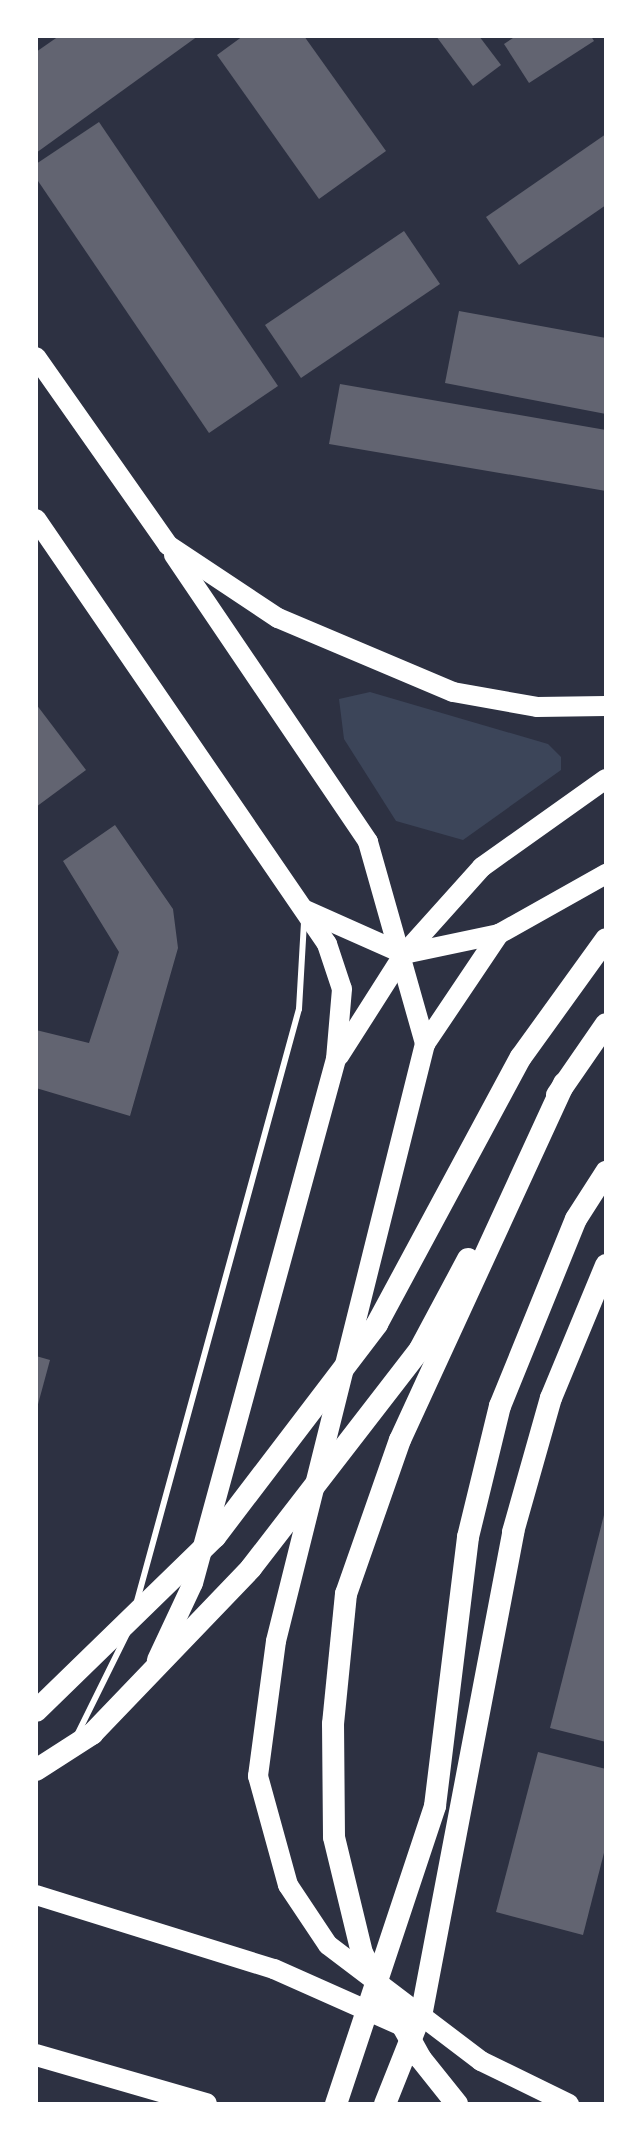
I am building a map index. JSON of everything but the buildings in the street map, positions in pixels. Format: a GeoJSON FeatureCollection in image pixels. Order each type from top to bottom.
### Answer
{"type":"FeatureCollection","features":[{"type":"Feature","properties":{"kind":"highway"},"geometry":{"type":"LineString","coordinates":[[36,1711],[215,1537],[377,1324],[521,1057],[606,939]]}},
{"type":"Feature","properties":{"kind":"highway"},"geometry":{"type":"LineString","coordinates":[[36,1769],[92,1734],[251,1568],[410,1362],[564,1083],[606,1024]]}},
{"type":"Feature","properties":{"kind":"highway"},"geometry":{"type":"LineString","coordinates":[[457,2104],[421,2059],[362,1953],[334,1837],[333,1724],[346,1594],[400,1440],[564,1083]]}},
{"type":"Feature","properties":{"kind":"highway"},"geometry":{"type":"LineString","coordinates":[[336,2104],[435,1806],[468,1537],[500,1406],[576,1219],[606,1172]]}},
{"type":"Feature","properties":{"kind":"highway"},"geometry":{"type":"LineString","coordinates":[[385,2104],[422,2011],[513,1532],[551,1398],[606,1265]]}},
{"type":"Feature","properties":{"kind":"highway"},"geometry":{"type":"LineString","coordinates":[[36,2055],[206,2104]]}},
{"type":"Feature","properties":{"kind":"main road"},"geometry":{"type":"LineString","coordinates":[[36,357],[168,545],[368,842],[404,954],[425,1044]]}},
{"type":"Feature","properties":{"kind":"main road"},"geometry":{"type":"LineString","coordinates":[[36,519],[305,910],[327,944],[342,989],[336,1059],[193,1583],[162,1654],[69,1752],[36,1769]]}},
{"type":"Feature","properties":{"kind":"main road"},"geometry":{"type":"LineString","coordinates":[[168,545],[344,652],[453,692],[537,707],[606,706]]}},
{"type":"Feature","properties":{"kind":"main road"},"geometry":{"type":"LineString","coordinates":[[336,1059],[404,954],[482,867],[606,779]]}},
{"type":"Feature","properties":{"kind":"main road"},"geometry":{"type":"LineString","coordinates":[[305,910],[404,954],[499,934],[606,874]]}},
{"type":"Feature","properties":{"kind":"main road"},"geometry":{"type":"LineString","coordinates":[[481,2061],[328,1945],[288,1885],[258,1776],[276,1641],[425,1044],[499,934]]}},
{"type":"Feature","properties":{"kind":"main road"},"geometry":{"type":"LineString","coordinates":[[36,1895],[274,1969],[481,2061],[569,2104]]}},
{"type":"Feature","properties":{"kind":"lane"},"geometry":{"type":"LineString","coordinates":[[69,1752],[130,1629],[299,1009],[305,910]]}},
{"type":"Feature","properties":{"kind":"shaded area"},"geometry":{"type":"Polygon","coordinates":[[[370,692],[548,744],[561,757],[561,770],[463,840],[396,821],[344,739],[339,699],[370,692]]]}}]}
